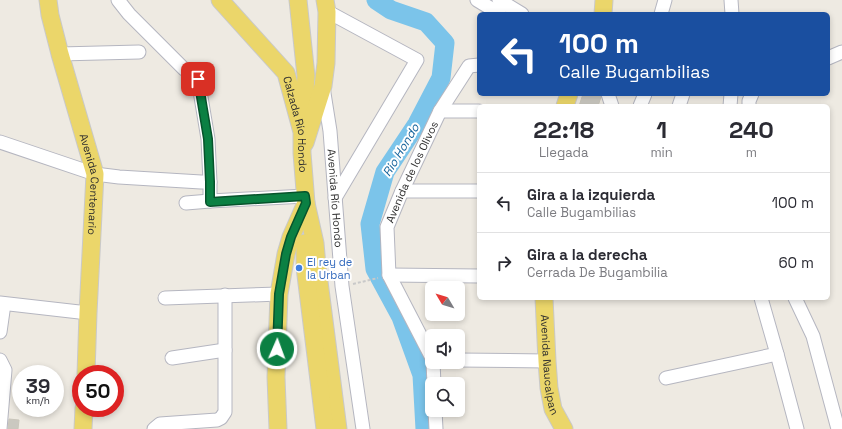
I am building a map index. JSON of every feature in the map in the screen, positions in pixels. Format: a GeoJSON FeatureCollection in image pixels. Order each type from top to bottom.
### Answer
{"type":"FeatureCollection","features":[{"type":"Feature","properties":{"kind":"main road","name":"Avenida Centenario"},"geometry":{"type":"LineString","coordinates":[[48,0],[50,15],[60,54],[95,174],[86,365]]}},
{"type":"Feature","properties":{"kind":"main road"},"geometry":{"type":"LineString","coordinates":[[298,0],[306,76],[302,132]]}},
{"type":"Feature","properties":{"kind":"main road"},"geometry":{"type":"LineString","coordinates":[[603,12],[604,0]]}},
{"type":"Feature","properties":{"kind":"main road","name":"Calzada Río Hondo"},"geometry":{"type":"LineString","coordinates":[[220,1],[286,73],[302,132],[302,153],[306,199],[305,268],[325,429]]}},
{"type":"Feature","properties":{"kind":"main road"},"geometry":{"type":"LineString","coordinates":[[302,153],[323,86],[326,63],[326,6]]}},
{"type":"Feature","properties":{"kind":"main road"},"geometry":{"type":"LineString","coordinates":[[286,73],[297,78],[306,76],[317,72],[326,63]]}},
{"type":"Feature","properties":{"kind":"main road"},"geometry":{"type":"LineString","coordinates":[[278,429],[276,377],[279,294],[286,254],[306,199]]}},
{"type":"Feature","properties":{"kind":"main road","name":"Calzada Río Hondo"},"geometry":{"type":"LineString","coordinates":[[306,199],[315,243],[338,429]]}},
{"type":"Feature","properties":{"kind":"main road","name":"Avenida Naucalpan"},"geometry":{"type":"LineString","coordinates":[[544,300],[549,388],[553,409],[564,429]]}},
{"type":"Feature","properties":{"kind":"main road"},"geometry":{"type":"LineString","coordinates":[[84,417],[84,429]]}},
{"type":"Feature","properties":{"kind":"street"},"geometry":{"type":"LineString","coordinates":[[118,0],[129,14],[184,69],[198,79],[208,139],[210,202]]}},
{"type":"Feature","properties":{"kind":"street"},"geometry":{"type":"LineString","coordinates":[[477,0],[497,12]]}},
{"type":"Feature","properties":{"kind":"street"},"geometry":{"type":"LineString","coordinates":[[499,0],[519,12]]}},
{"type":"Feature","properties":{"kind":"street"},"geometry":{"type":"LineString","coordinates":[[661,12],[665,0]]}},
{"type":"Feature","properties":{"kind":"street"},"geometry":{"type":"LineString","coordinates":[[731,0],[732,12]]}},
{"type":"Feature","properties":{"kind":"street"},"geometry":{"type":"LineString","coordinates":[[326,6],[332,14],[417,60],[335,198]]}},
{"type":"Feature","properties":{"kind":"street"},"geometry":{"type":"LineString","coordinates":[[60,54],[139,52]]}},
{"type":"Feature","properties":{"kind":"street"},"geometry":{"type":"LineString","coordinates":[[830,57],[842,52]]}},
{"type":"Feature","properties":{"kind":"street","name":"Avenida de los Olivos"},"geometry":{"type":"LineString","coordinates":[[425,346],[384,277],[387,227],[402,191],[440,111],[468,66],[477,65]]}},
{"type":"Feature","properties":{"kind":"street","name":"Avenida Río Hondo"},"geometry":{"type":"LineString","coordinates":[[323,86],[330,131],[342,286],[363,429]]}},
{"type":"Feature","properties":{"kind":"street"},"geometry":{"type":"LineString","coordinates":[[440,111],[477,111]]}},
{"type":"Feature","properties":{"kind":"street"},"geometry":{"type":"LineString","coordinates":[[0,142],[95,174],[126,178],[210,182]]}},
{"type":"Feature","properties":{"kind":"street"},"geometry":{"type":"LineString","coordinates":[[402,191],[477,191]]}},
{"type":"Feature","properties":{"kind":"street"},"geometry":{"type":"LineString","coordinates":[[186,203],[306,199]]}},
{"type":"Feature","properties":{"kind":"street"},"geometry":{"type":"LineString","coordinates":[[384,277],[477,276]]}},
{"type":"Feature","properties":{"kind":"street"},"geometry":{"type":"LineString","coordinates":[[165,298],[279,294]]}},
{"type":"Feature","properties":{"kind":"street"},"geometry":{"type":"LineString","coordinates":[[154,429],[160,424],[217,420],[221,418],[225,412],[225,295]]}},
{"type":"Feature","properties":{"kind":"street"},"geometry":{"type":"LineString","coordinates":[[762,300],[797,429]]}},
{"type":"Feature","properties":{"kind":"street"},"geometry":{"type":"LineString","coordinates":[[796,300],[813,336],[838,429]]}},
{"type":"Feature","properties":{"kind":"street"},"geometry":{"type":"LineString","coordinates":[[0,332],[2,304],[88,313]]}},
{"type":"Feature","properties":{"kind":"street"},"geometry":{"type":"LineString","coordinates":[[172,358],[224,350]]}},
{"type":"Feature","properties":{"kind":"street"},"geometry":{"type":"LineString","coordinates":[[666,378],[777,354]]}},
{"type":"Feature","properties":{"kind":"street"},"geometry":{"type":"LineString","coordinates":[[0,360],[5,370],[0,429]]}},
{"type":"Feature","properties":{"kind":"street"},"geometry":{"type":"LineString","coordinates":[[465,360],[547,361]]}},
{"type":"Feature","properties":{"kind":"street"},"geometry":{"type":"LineString","coordinates":[[435,417],[436,429]]}},
{"type":"Feature","properties":{"kind":"path"},"geometry":{"type":"LineString","coordinates":[[358,283],[384,277]]}},
{"type":"Feature","properties":{"kind":"building"},"geometry":{"type":"Polygon","coordinates":[[[582,96],[601,96],[599,104],[580,104],[582,96]]]}},
{"type":"Feature","properties":{"kind":"building"},"geometry":{"type":"Polygon","coordinates":[[[9,419],[19,420],[18,429],[8,429],[9,419]]]}},
{"type":"Feature","properties":{"kind":"waterway","name":"Rio Hondo"},"geometry":{"type":"LineString","coordinates":[[376,0],[391,10],[426,22],[445,43],[441,78],[417,124],[385,172],[370,224],[375,269],[401,317],[422,375],[425,429]]}},
{"type":"Feature","properties":{"kind":"place","name":"El rey de la Urban"},"geometry":{"type":"Point","coordinates":[299,268]}},
{"type":"Feature","properties":{"kind":"route"},"geometry":{"type":"LineString","coordinates":[[198,79],[208,139],[210,202],[305,196],[306,203],[291,237],[286,254],[279,294],[277,349]]}}]}
